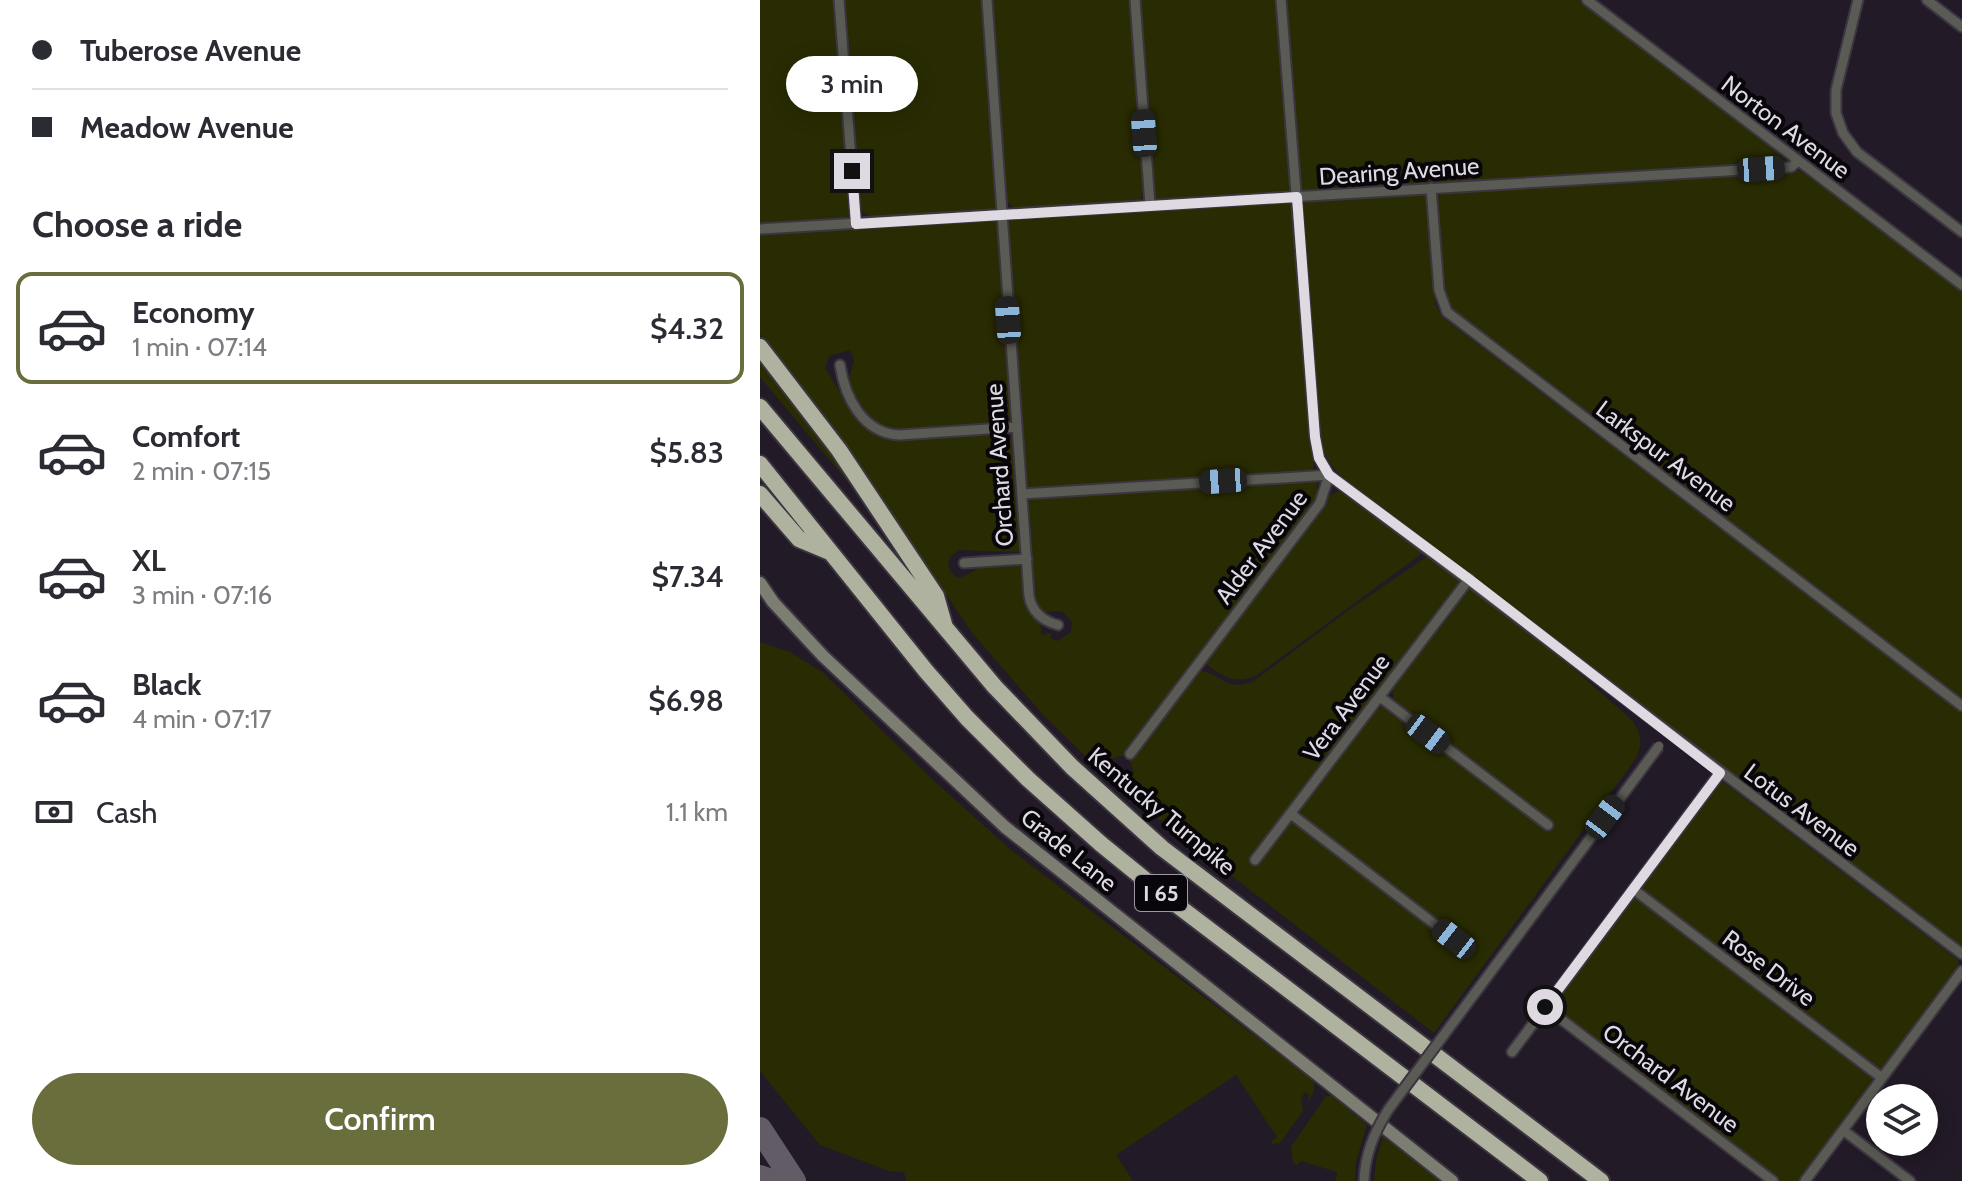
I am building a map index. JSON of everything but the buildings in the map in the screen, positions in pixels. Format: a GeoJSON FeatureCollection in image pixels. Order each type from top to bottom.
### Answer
{"type":"FeatureCollection","features":[{"type":"Feature","properties":{"kind":"highway"},"geometry":{"type":"LineString","coordinates":[[760,347],[839,450],[936,596],[946,629]]}},
{"type":"Feature","properties":{"kind":"highway","name":"Kentucky Turnpike"},"geometry":{"type":"LineString","coordinates":[[760,407],[995,687],[1050,745],[1153,840],[1601,1181]]}},
{"type":"Feature","properties":{"kind":"highway","name":"I 65"},"geometry":{"type":"LineString","coordinates":[[760,464],[926,671],[967,718],[1028,779],[1165,896],[1540,1181]]}},
{"type":"Feature","properties":{"kind":"highway"},"geometry":{"type":"LineString","coordinates":[[760,494],[799,539],[831,552]]}},
{"type":"Feature","properties":{"kind":"main road","name":"Grade Lane"},"geometry":{"type":"LineString","coordinates":[[760,583],[773,602],[823,656],[1005,827],[1452,1181]]}},
{"type":"Feature","properties":{"kind":"street"},"geometry":{"type":"LineString","coordinates":[[839,0],[856,224]]}},
{"type":"Feature","properties":{"kind":"street","name":"Orchard Avenue"},"geometry":{"type":"LineString","coordinates":[[987,0],[1031,604],[1042,618],[1058,625]]}},
{"type":"Feature","properties":{"kind":"street"},"geometry":{"type":"LineString","coordinates":[[1135,0],[1150,205]]}},
{"type":"Feature","properties":{"kind":"street","name":"Alder Avenue"},"geometry":{"type":"LineString","coordinates":[[1130,754],[1320,503],[1329,475],[1319,458],[1315,437],[1281,0]]}},
{"type":"Feature","properties":{"kind":"street","name":"Norton Avenue"},"geometry":{"type":"LineString","coordinates":[[1587,0],[1962,285]]}},
{"type":"Feature","properties":{"kind":"street","name":"Norton Avenue"},"geometry":{"type":"LineString","coordinates":[[1858,0],[1836,90],[1836,113],[1850,144],[1962,232]]}},
{"type":"Feature","properties":{"kind":"street"},"geometry":{"type":"LineString","coordinates":[[1927,0],[1962,27]]}},
{"type":"Feature","properties":{"kind":"street","name":"Dearing Avenue"},"geometry":{"type":"LineString","coordinates":[[760,229],[1791,167],[1798,161]]}},
{"type":"Feature","properties":{"kind":"street","name":"Larkspur Avenue"},"geometry":{"type":"LineString","coordinates":[[1431,188],[1439,290],[1447,312],[1962,706]]}},
{"type":"Feature","properties":{"kind":"street"},"geometry":{"type":"LineString","coordinates":[[840,365],[856,411],[881,432],[899,435],[1017,427]]}},
{"type":"Feature","properties":{"kind":"street"},"geometry":{"type":"LineString","coordinates":[[1022,494],[1329,475]]}},
{"type":"Feature","properties":{"kind":"street","name":"Lotus Avenue"},"geometry":{"type":"LineString","coordinates":[[1329,475],[1962,954]]}},
{"type":"Feature","properties":{"kind":"street"},"geometry":{"type":"LineString","coordinates":[[964,563],[1027,559]]}},
{"type":"Feature","properties":{"kind":"street","name":"Vera Avenue"},"geometry":{"type":"LineString","coordinates":[[1255,860],[1469,579]]}},
{"type":"Feature","properties":{"kind":"street"},"geometry":{"type":"LineString","coordinates":[[1380,697],[1548,825]]}},
{"type":"Feature","properties":{"kind":"street"},"geometry":{"type":"LineString","coordinates":[[1364,1181],[1374,1134],[1388,1110],[1668,733]]}},
{"type":"Feature","properties":{"kind":"street"},"geometry":{"type":"LineString","coordinates":[[1512,1052],[1720,773]]}},
{"type":"Feature","properties":{"kind":"street"},"geometry":{"type":"LineString","coordinates":[[1291,814],[1454,939]]}},
{"type":"Feature","properties":{"kind":"street","name":"Rose Drive"},"geometry":{"type":"LineString","coordinates":[[1633,889],[1882,1078]]}},
{"type":"Feature","properties":{"kind":"street"},"geometry":{"type":"LineString","coordinates":[[1805,1181],[1962,971]]}},
{"type":"Feature","properties":{"kind":"street","name":"Orchard Avenue"},"geometry":{"type":"LineString","coordinates":[[1545,1007],[1773,1181]]}},
{"type":"Feature","properties":{"kind":"street"},"geometry":{"type":"LineString","coordinates":[[1843,1130],[1910,1181]]}},
{"type":"Feature","properties":{"kind":"green space"},"geometry":{"type":"Polygon","coordinates":[[[760,0],[835,0],[850,214],[844,220],[760,226],[760,0]]]}},
{"type":"Feature","properties":{"kind":"green space"},"geometry":{"type":"Polygon","coordinates":[[[842,0],[982,0],[996,210],[872,218],[860,209],[842,0]]]}},
{"type":"Feature","properties":{"kind":"green space"},"geometry":{"type":"Polygon","coordinates":[[[990,0],[1131,0],[1144,189],[1140,201],[1018,210],[1006,201],[990,0]]]}},
{"type":"Feature","properties":{"kind":"green space"},"geometry":{"type":"Polygon","coordinates":[[[1138,0],[1278,0],[1291,182],[1289,192],[1160,201],[1153,195],[1138,0]]]}},
{"type":"Feature","properties":{"kind":"green space"},"geometry":{"type":"Polygon","coordinates":[[[1286,0],[1579,0],[1786,160],[1781,164],[1305,192],[1301,188],[1286,0]]]}},
{"type":"Feature","properties":{"kind":"green space"},"geometry":{"type":"Polygon","coordinates":[[[1800,171],[1811,176],[1962,290],[1962,702],[1454,315],[1448,302],[1439,259],[1437,200],[1440,193],[1800,171]]]}},
{"type":"Feature","properties":{"kind":"green space"},"geometry":{"type":"Polygon","coordinates":[[[1426,195],[1429,199],[1435,303],[1442,317],[1962,713],[1962,948],[1350,484],[1330,463],[1320,438],[1303,205],[1306,201],[1426,195]]]}},
{"type":"Feature","properties":{"kind":"green space"},"geometry":{"type":"Polygon","coordinates":[[[1289,203],[1292,208],[1312,470],[1025,489],[1006,225],[1013,218],[1289,203]]]}},
{"type":"Feature","properties":{"kind":"green space"},"geometry":{"type":"Polygon","coordinates":[[[996,221],[998,227],[1011,414],[1008,421],[908,432],[883,428],[866,416],[847,387],[854,360],[850,350],[829,356],[825,368],[867,430],[887,440],[972,435],[1009,436],[1013,440],[1020,552],[959,550],[951,556],[948,565],[955,576],[962,577],[989,565],[1020,566],[1026,605],[1041,627],[1041,635],[1050,633],[1050,638],[1058,641],[1071,632],[1072,622],[1063,612],[1044,612],[1035,603],[1029,498],[1317,479],[1317,500],[1198,663],[1125,755],[1107,760],[1097,758],[1093,763],[1046,718],[973,634],[834,430],[760,334],[760,232],[996,221]]]}},
{"type":"Feature","properties":{"kind":"green space"},"geometry":{"type":"Polygon","coordinates":[[[760,356],[858,485],[854,489],[760,377],[760,356]]]}},
{"type":"Feature","properties":{"kind":"green space"},"geometry":{"type":"Polygon","coordinates":[[[1341,490],[1424,552],[1257,675],[1236,679],[1224,676],[1205,663],[1329,496],[1341,490]]]}},
{"type":"Feature","properties":{"kind":"green space"},"geometry":{"type":"Polygon","coordinates":[[[1429,555],[1457,577],[1459,586],[1251,859],[1290,823],[1312,826],[1300,812],[1301,807],[1353,737],[1382,707],[1547,829],[1393,702],[1393,686],[1468,590],[1474,590],[1541,640],[1633,721],[1640,741],[1634,761],[1434,1033],[1124,792],[1134,773],[1130,761],[1198,671],[1212,674],[1230,684],[1254,681],[1429,555]]]}},
{"type":"Feature","properties":{"kind":"green space"},"geometry":{"type":"Polygon","coordinates":[[[760,642],[790,652],[822,672],[931,778],[1011,850],[1314,1081],[1314,1091],[1308,1103],[1309,1095],[1305,1092],[1301,1098],[1303,1111],[1280,1143],[1272,1144],[1271,1141],[1277,1137],[1236,1075],[1116,1155],[1133,1181],[906,1181],[904,1172],[889,1171],[820,1145],[760,1071],[760,642]]]}},
{"type":"Feature","properties":{"kind":"green space"},"geometry":{"type":"Polygon","coordinates":[[[1720,780],[1958,960],[1956,973],[1884,1069],[1876,1070],[1638,888],[1720,780]]]}},
{"type":"Feature","properties":{"kind":"green space"},"geometry":{"type":"Polygon","coordinates":[[[1635,897],[1875,1081],[1866,1084],[1866,1093],[1800,1181],[1778,1181],[1556,1012],[1554,1003],[1631,898],[1635,897]]]}},
{"type":"Feature","properties":{"kind":"green space"},"geometry":{"type":"Polygon","coordinates":[[[1326,1096],[1332,1096],[1367,1125],[1356,1162],[1355,1181],[1336,1181],[1337,1172],[1301,1161],[1297,1166],[1293,1163],[1291,1147],[1326,1096]]]}},
{"type":"Feature","properties":{"kind":"green space"},"geometry":{"type":"Polygon","coordinates":[[[1383,1136],[1440,1181],[1374,1181],[1383,1136]]]}},
{"type":"Feature","properties":{"kind":"taxiway"},"geometry":{"type":"LineString","coordinates":[[760,1129],[794,1181]]}},
{"type":"Feature","properties":{"kind":"taxiway"},"geometry":{"type":"LineString","coordinates":[[760,1177],[771,1181]]}},
{"type":"Feature","properties":{"kind":"route"},"geometry":{"type":"LineString","coordinates":[[852,171],[856,224],[1297,197],[1315,437],[1319,458],[1329,475],[1720,773],[1545,1007]]}}]}
